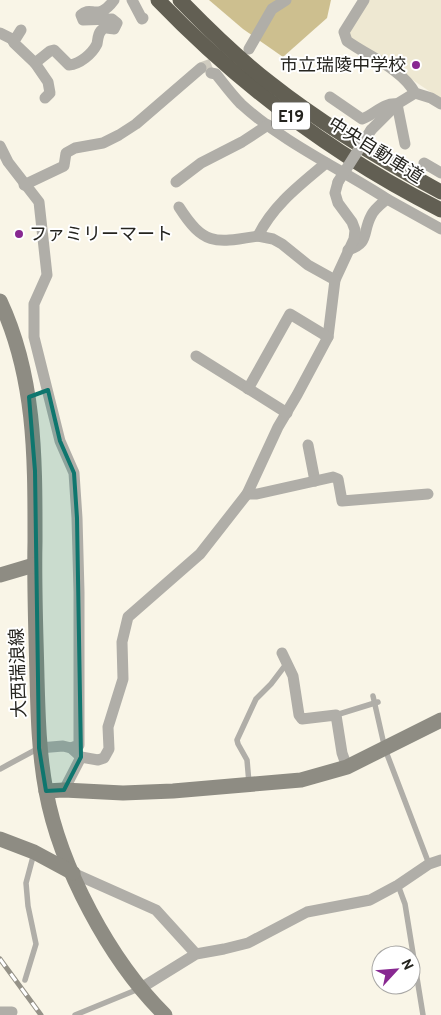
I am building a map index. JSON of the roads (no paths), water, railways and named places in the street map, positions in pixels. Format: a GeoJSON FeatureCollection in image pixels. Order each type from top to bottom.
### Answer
{"type":"FeatureCollection","features":[{"type":"Feature","properties":{"kind":"highway","name":"中央自動車道"},"geometry":{"type":"LineString","coordinates":[[158,0],[203,44],[258,92],[322,139],[395,186],[441,210]]}},
{"type":"Feature","properties":{"kind":"highway","name":"中央自動車道"},"geometry":{"type":"LineString","coordinates":[[180,0],[201,22],[270,83],[358,144],[391,165],[441,192]]}},
{"type":"Feature","properties":{"kind":"main road","name":"大西瑞浪線"},"geometry":{"type":"LineString","coordinates":[[0,301],[22,365],[33,432],[35,471],[34,565],[39,748],[46,791],[60,841],[86,904],[107,942],[141,988],[165,1015]]}},
{"type":"Feature","properties":{"kind":"main road"},"geometry":{"type":"LineString","coordinates":[[0,575],[34,565]]}},
{"type":"Feature","properties":{"kind":"main road"},"geometry":{"type":"LineString","coordinates":[[46,791],[123,793],[249,786],[300,780],[347,767],[441,720]]}},
{"type":"Feature","properties":{"kind":"main road"},"geometry":{"type":"LineString","coordinates":[[0,839],[34,852],[73,873]]}},
{"type":"Feature","properties":{"kind":"street"},"geometry":{"type":"LineString","coordinates":[[36,63],[50,51],[54,50],[69,65],[90,54],[102,30],[104,28],[114,29],[116,23],[112,19],[83,20],[81,15],[86,11],[101,12],[106,10],[114,0]]}},
{"type":"Feature","properties":{"kind":"street"},"geometry":{"type":"LineString","coordinates":[[132,0],[143,18]]}},
{"type":"Feature","properties":{"kind":"street"},"geometry":{"type":"LineString","coordinates":[[249,49],[272,9],[286,0]]}},
{"type":"Feature","properties":{"kind":"street"},"geometry":{"type":"LineString","coordinates":[[364,0],[344,32],[347,41],[398,73],[415,93],[431,98],[441,104]]}},
{"type":"Feature","properties":{"kind":"street"},"geometry":{"type":"LineString","coordinates":[[12,39],[16,38],[21,30]]}},
{"type":"Feature","properties":{"kind":"street"},"geometry":{"type":"LineString","coordinates":[[0,33],[12,39],[36,63],[48,82],[50,89],[50,93],[45,98]]}},
{"type":"Feature","properties":{"kind":"street"},"geometry":{"type":"LineString","coordinates":[[24,185],[64,166],[66,153],[75,148],[103,143],[130,128],[200,68]]}},
{"type":"Feature","properties":{"kind":"street"},"geometry":{"type":"LineString","coordinates":[[212,73],[216,74],[240,103],[268,125],[326,163],[350,175],[387,199],[441,229]]}},
{"type":"Feature","properties":{"kind":"street"},"geometry":{"type":"LineString","coordinates":[[39,748],[63,746],[71,748],[81,757],[98,760],[104,758],[109,749],[108,727],[123,679],[122,642],[128,617],[200,554],[247,494],[278,427],[328,337],[335,280],[354,239],[355,230],[352,222],[338,203],[335,193],[338,182],[371,130],[397,104],[415,93]]}},
{"type":"Feature","properties":{"kind":"street"},"geometry":{"type":"LineString","coordinates":[[330,97],[362,119],[381,108],[393,103],[397,104]]}},
{"type":"Feature","properties":{"kind":"street"},"geometry":{"type":"LineString","coordinates":[[397,104],[405,144]]}},
{"type":"Feature","properties":{"kind":"street"},"geometry":{"type":"LineString","coordinates":[[176,182],[201,163],[242,142],[268,125]]}},
{"type":"Feature","properties":{"kind":"street"},"geometry":{"type":"LineString","coordinates":[[0,146],[8,162],[38,202],[47,275],[34,304],[34,337],[60,441],[74,473],[77,518],[79,745],[71,748]]}},
{"type":"Feature","properties":{"kind":"street"},"geometry":{"type":"LineString","coordinates":[[258,236],[266,220],[282,201],[326,163]]}},
{"type":"Feature","properties":{"kind":"street"},"geometry":{"type":"LineString","coordinates":[[424,163],[441,173]]}},
{"type":"Feature","properties":{"kind":"street"},"geometry":{"type":"LineString","coordinates":[[348,250],[358,247],[364,240],[370,217],[375,209],[387,199]]}},
{"type":"Feature","properties":{"kind":"street"},"geometry":{"type":"LineString","coordinates":[[179,207],[199,234],[225,241],[258,236],[273,239],[308,264],[335,280]]}},
{"type":"Feature","properties":{"kind":"street"},"geometry":{"type":"LineString","coordinates":[[248,389],[290,314],[328,337]]}},
{"type":"Feature","properties":{"kind":"street"},"geometry":{"type":"LineString","coordinates":[[196,356],[287,413]]}},
{"type":"Feature","properties":{"kind":"street"},"geometry":{"type":"LineString","coordinates":[[28,397],[48,390]]}},
{"type":"Feature","properties":{"kind":"street"},"geometry":{"type":"LineString","coordinates":[[308,446],[315,481]]}},
{"type":"Feature","properties":{"kind":"street"},"geometry":{"type":"LineString","coordinates":[[247,494],[257,494],[333,477],[338,479],[342,501],[428,494]]}},
{"type":"Feature","properties":{"kind":"street"},"geometry":{"type":"LineString","coordinates":[[285,658],[293,676],[299,715],[302,719],[336,715],[342,753],[347,767]]}},
{"type":"Feature","properties":{"kind":"street"},"geometry":{"type":"LineString","coordinates":[[64,790],[81,757]]}},
{"type":"Feature","properties":{"kind":"street"},"geometry":{"type":"LineString","coordinates":[[141,988],[196,954],[248,943],[307,912],[370,900],[398,885],[429,864],[441,860]]}},
{"type":"Feature","properties":{"kind":"street"},"geometry":{"type":"LineString","coordinates":[[73,873],[156,910],[196,954]]}},
{"type":"Feature","properties":{"kind":"street"},"geometry":{"type":"LineString","coordinates":[[0,1012],[12,1012]]}},
{"type":"Feature","properties":{"kind":"lane"},"geometry":{"type":"LineString","coordinates":[[249,786],[247,760],[237,740],[256,699],[271,684],[285,658]]}},
{"type":"Feature","properties":{"kind":"lane"},"geometry":{"type":"LineString","coordinates":[[373,696],[385,749],[429,864]]}},
{"type":"Feature","properties":{"kind":"lane"},"geometry":{"type":"LineString","coordinates":[[336,715],[376,703]]}},
{"type":"Feature","properties":{"kind":"lane"},"geometry":{"type":"LineString","coordinates":[[0,769],[39,748]]}},
{"type":"Feature","properties":{"kind":"lane"},"geometry":{"type":"LineString","coordinates":[[25,980],[36,944],[28,906],[26,883],[34,852]]}},
{"type":"Feature","properties":{"kind":"lane"},"geometry":{"type":"LineString","coordinates":[[398,885],[405,904],[423,1015]]}},
{"type":"Feature","properties":{"kind":"lane"},"geometry":{"type":"LineString","coordinates":[[75,1015],[141,988]]}},
{"type":"Feature","properties":{"kind":"tunnel"},"geometry":{"type":"LineString","coordinates":[[201,68],[227,58]]}},
{"type":"Feature","properties":{"kind":"railway"},"geometry":{"type":"LineString","coordinates":[[0,959],[41,1015]]}},
{"type":"Feature","properties":{"kind":"place","name":"市立瑞陵中学校"},"geometry":{"type":"Point","coordinates":[416,65]}},
{"type":"Feature","properties":{"kind":"place","name":"ファミリーマート"},"geometry":{"type":"Point","coordinates":[19,234]}}]}
